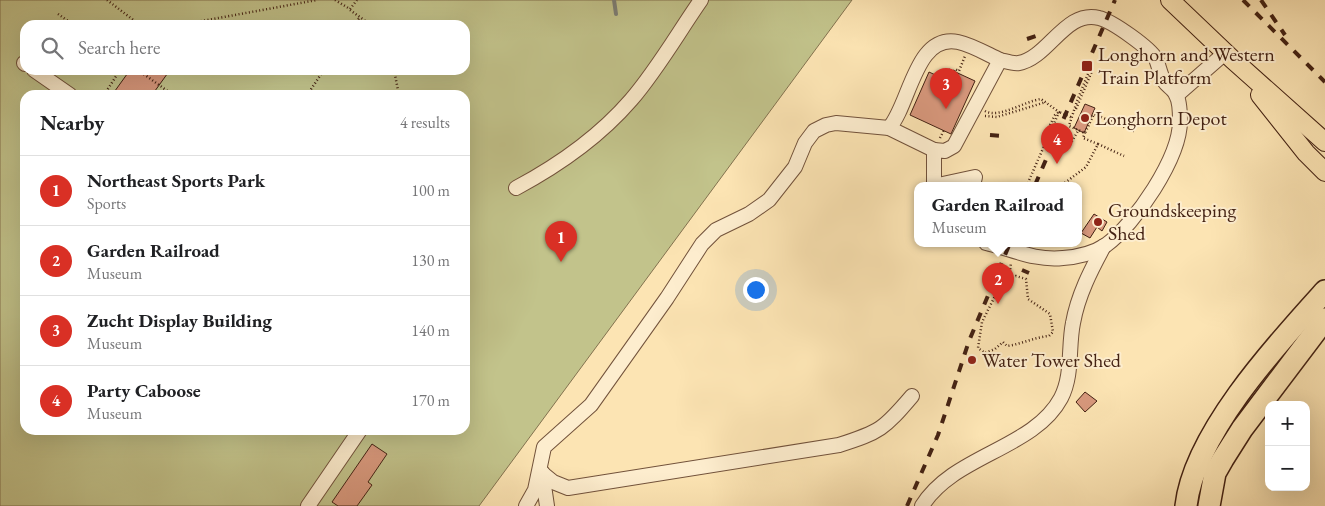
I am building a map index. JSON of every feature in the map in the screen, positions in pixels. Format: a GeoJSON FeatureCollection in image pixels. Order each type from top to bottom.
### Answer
{"type":"FeatureCollection","features":[{"type":"Feature","properties":{"kind":"highway"},"geometry":{"type":"LineString","coordinates":[[1186,506],[1196,467],[1208,442],[1226,414],[1284,337],[1325,290]]}},
{"type":"Feature","properties":{"kind":"highway"},"geometry":{"type":"LineString","coordinates":[[1209,506],[1213,480],[1222,459],[1242,428],[1325,319]]}},
{"type":"Feature","properties":{"kind":"main road"},"geometry":{"type":"LineString","coordinates":[[1170,0],[1228,56],[1325,142]]}},
{"type":"Feature","properties":{"kind":"main road"},"geometry":{"type":"LineString","coordinates":[[1228,56],[1306,153],[1325,172]]}},
{"type":"Feature","properties":{"kind":"lane"},"geometry":{"type":"LineString","coordinates":[[516,188],[549,171],[592,138],[631,100],[701,0]]}},
{"type":"Feature","properties":{"kind":"lane"},"geometry":{"type":"LineString","coordinates":[[889,128],[899,115],[920,62],[930,49],[947,42],[956,41],[1000,60],[1019,63],[1036,54],[1082,18],[1098,17],[1146,46],[1156,59],[1164,81],[1177,95],[1180,122],[1174,150],[1162,175],[1138,214],[1123,231],[1104,246],[1087,253],[1064,258],[1045,259],[999,247]]}},
{"type":"Feature","properties":{"kind":"lane"},"geometry":{"type":"LineString","coordinates":[[1177,95],[1228,56]]}},
{"type":"Feature","properties":{"kind":"lane"},"geometry":{"type":"LineString","coordinates":[[526,506],[535,490],[541,469],[544,447],[591,405],[667,298],[702,244],[716,230],[749,214],[769,200],[795,168],[805,143],[814,131],[826,124],[889,128],[934,150],[945,151],[954,146],[1000,60]]}},
{"type":"Feature","properties":{"kind":"lane"},"geometry":{"type":"LineString","coordinates":[[41,75],[63,90]]}},
{"type":"Feature","properties":{"kind":"lane"},"geometry":{"type":"LineString","coordinates":[[934,150],[934,182]]}},
{"type":"Feature","properties":{"kind":"lane"},"geometry":{"type":"LineString","coordinates":[[950,182],[975,176],[974,182]]}},
{"type":"Feature","properties":{"kind":"lane"},"geometry":{"type":"LineString","coordinates":[[922,506],[938,488],[970,464],[1027,432],[1045,418],[1061,398],[1069,371],[1073,324],[1078,301],[1104,246]]}},
{"type":"Feature","properties":{"kind":"lane"},"geometry":{"type":"LineString","coordinates":[[541,469],[553,482],[568,488],[839,444],[880,430],[888,424],[912,396]]}},
{"type":"Feature","properties":{"kind":"lane"},"geometry":{"type":"LineString","coordinates":[[308,506],[357,435]]}},
{"type":"Feature","properties":{"kind":"lane"},"geometry":{"type":"LineString","coordinates":[[541,469],[547,506]]}},
{"type":"Feature","properties":{"kind":"path"},"geometry":{"type":"LineString","coordinates":[[107,0],[133,20]]}},
{"type":"Feature","properties":{"kind":"path"},"geometry":{"type":"LineString","coordinates":[[207,20],[317,0]]}},
{"type":"Feature","properties":{"kind":"path"},"geometry":{"type":"LineString","coordinates":[[335,0],[364,20]]}},
{"type":"Feature","properties":{"kind":"path"},"geometry":{"type":"LineString","coordinates":[[350,10],[357,0]]}},
{"type":"Feature","properties":{"kind":"path"},"geometry":{"type":"LineString","coordinates":[[58,14],[67,20]]}},
{"type":"Feature","properties":{"kind":"path"},"geometry":{"type":"LineString","coordinates":[[954,71],[955,69],[958,70],[970,46]]}},
{"type":"Feature","properties":{"kind":"path"},"geometry":{"type":"LineString","coordinates":[[1085,134],[1069,126],[1092,70]]}},
{"type":"Feature","properties":{"kind":"path"},"geometry":{"type":"LineString","coordinates":[[1076,110],[1077,101],[1088,74]]}},
{"type":"Feature","properties":{"kind":"path"},"geometry":{"type":"LineString","coordinates":[[107,90],[117,75]]}},
{"type":"Feature","properties":{"kind":"path"},"geometry":{"type":"LineString","coordinates":[[145,75],[166,90]]}},
{"type":"Feature","properties":{"kind":"path"},"geometry":{"type":"LineString","coordinates":[[310,90],[321,75]]}},
{"type":"Feature","properties":{"kind":"path"},"geometry":{"type":"LineString","coordinates":[[395,75],[398,90]]}},
{"type":"Feature","properties":{"kind":"path"},"geometry":{"type":"LineString","coordinates":[[982,110],[990,114],[996,114],[1041,98],[1059,112],[1073,118]]}},
{"type":"Feature","properties":{"kind":"path"},"geometry":{"type":"LineString","coordinates":[[980,113],[989,118],[997,117],[1046,102]]}},
{"type":"Feature","properties":{"kind":"path"},"geometry":{"type":"LineString","coordinates":[[1050,126],[1055,115],[1059,112]]}},
{"type":"Feature","properties":{"kind":"path"},"geometry":{"type":"LineString","coordinates":[[1028,182],[1059,112]]}},
{"type":"Feature","properties":{"kind":"path"},"geometry":{"type":"LineString","coordinates":[[1124,156],[1083,138],[1094,114],[1136,132]]}},
{"type":"Feature","properties":{"kind":"path"},"geometry":{"type":"LineString","coordinates":[[1061,154],[1058,151],[1077,138],[1078,130]]}},
{"type":"Feature","properties":{"kind":"path"},"geometry":{"type":"LineString","coordinates":[[1066,182],[1086,167],[1098,144]]}},
{"type":"Feature","properties":{"kind":"path"},"geometry":{"type":"LineString","coordinates":[[1063,148],[1066,151]]}},
{"type":"Feature","properties":{"kind":"path"},"geometry":{"type":"LineString","coordinates":[[1009,278],[1021,276],[1026,279],[1028,299],[1050,314],[1053,332],[1050,336],[1038,337],[1016,345],[1007,346],[1003,342],[995,349],[985,353],[978,348],[982,322],[998,290],[1004,286],[1009,278],[1015,252]]}},
{"type":"Feature","properties":{"kind":"green space"},"geometry":{"type":"Polygon","coordinates":[[[0,0],[852,0],[479,506],[0,506],[0,0]]]}},
{"type":"Feature","properties":{"kind":"building"},"geometry":{"type":"Polygon","coordinates":[[[949,69],[975,81],[951,134],[910,115],[929,72],[944,79],[949,69]]]}},
{"type":"Feature","properties":{"kind":"building"},"geometry":{"type":"Polygon","coordinates":[[[126,75],[166,75],[156,90],[116,90],[126,75]]]}},
{"type":"Feature","properties":{"kind":"building","name":"Longhorn Depot"},"geometry":{"type":"Polygon","coordinates":[[[1085,104],[1095,108],[1084,133],[1074,128],[1085,104]]]}},
{"type":"Feature","properties":{"kind":"building"},"geometry":{"type":"Polygon","coordinates":[[[1094,214],[1107,222],[1102,231],[1097,227],[1090,238],[1082,234],[1094,214]]]}},
{"type":"Feature","properties":{"kind":"building"},"geometry":{"type":"Polygon","coordinates":[[[1085,392],[1097,401],[1085,412],[1076,402],[1085,392]]]}},
{"type":"Feature","properties":{"kind":"building"},"geometry":{"type":"Polygon","coordinates":[[[372,444],[387,454],[368,482],[372,485],[357,506],[338,506],[332,502],[372,444]]]}},
{"type":"Feature","properties":{"kind":"waterway"},"geometry":{"type":"LineString","coordinates":[[614,0],[616,14]]}},
{"type":"Feature","properties":{"kind":"railway"},"geometry":{"type":"LineString","coordinates":[[1036,182],[1115,0]]}},
{"type":"Feature","properties":{"kind":"railway"},"geometry":{"type":"LineString","coordinates":[[1243,0],[1325,82]]}},
{"type":"Feature","properties":{"kind":"railway"},"geometry":{"type":"LineString","coordinates":[[1261,0],[1285,35]]}},
{"type":"Feature","properties":{"kind":"railway"},"geometry":{"type":"LineString","coordinates":[[1027,39],[1036,36]]}},
{"type":"Feature","properties":{"kind":"railway"},"geometry":{"type":"LineString","coordinates":[[990,135],[1004,136]]}},
{"type":"Feature","properties":{"kind":"railway"},"geometry":{"type":"LineString","coordinates":[[907,506],[938,435],[969,341],[1008,247]]}},
{"type":"Feature","properties":{"kind":"railway"},"geometry":{"type":"LineString","coordinates":[[1022,270],[1029,273]]}},
{"type":"Feature","properties":{"kind":"place","name":"Longhorn and Western Train Platform"},"geometry":{"type":"Point","coordinates":[1087,66]}},
{"type":"Feature","properties":{"kind":"place","name":"Zucht Display Building"},"geometry":{"type":"Point","coordinates":[946,109]}},
{"type":"Feature","properties":{"kind":"place","name":"Longhorn Depot"},"geometry":{"type":"Point","coordinates":[1085,118]}},
{"type":"Feature","properties":{"kind":"place","name":"Party Caboose"},"geometry":{"type":"Point","coordinates":[1057,164]}},
{"type":"Feature","properties":{"kind":"place","name":"Groundskeeping Shed"},"geometry":{"type":"Point","coordinates":[1098,222]}},
{"type":"Feature","properties":{"kind":"place","name":"Northeast Sports Park"},"geometry":{"type":"Point","coordinates":[561,262]}},
{"type":"Feature","properties":{"kind":"place","name":"Garden Railroad"},"geometry":{"type":"Point","coordinates":[998,304]}},
{"type":"Feature","properties":{"kind":"place","name":"Water Tower Shed"},"geometry":{"type":"Point","coordinates":[972,360]}}]}
